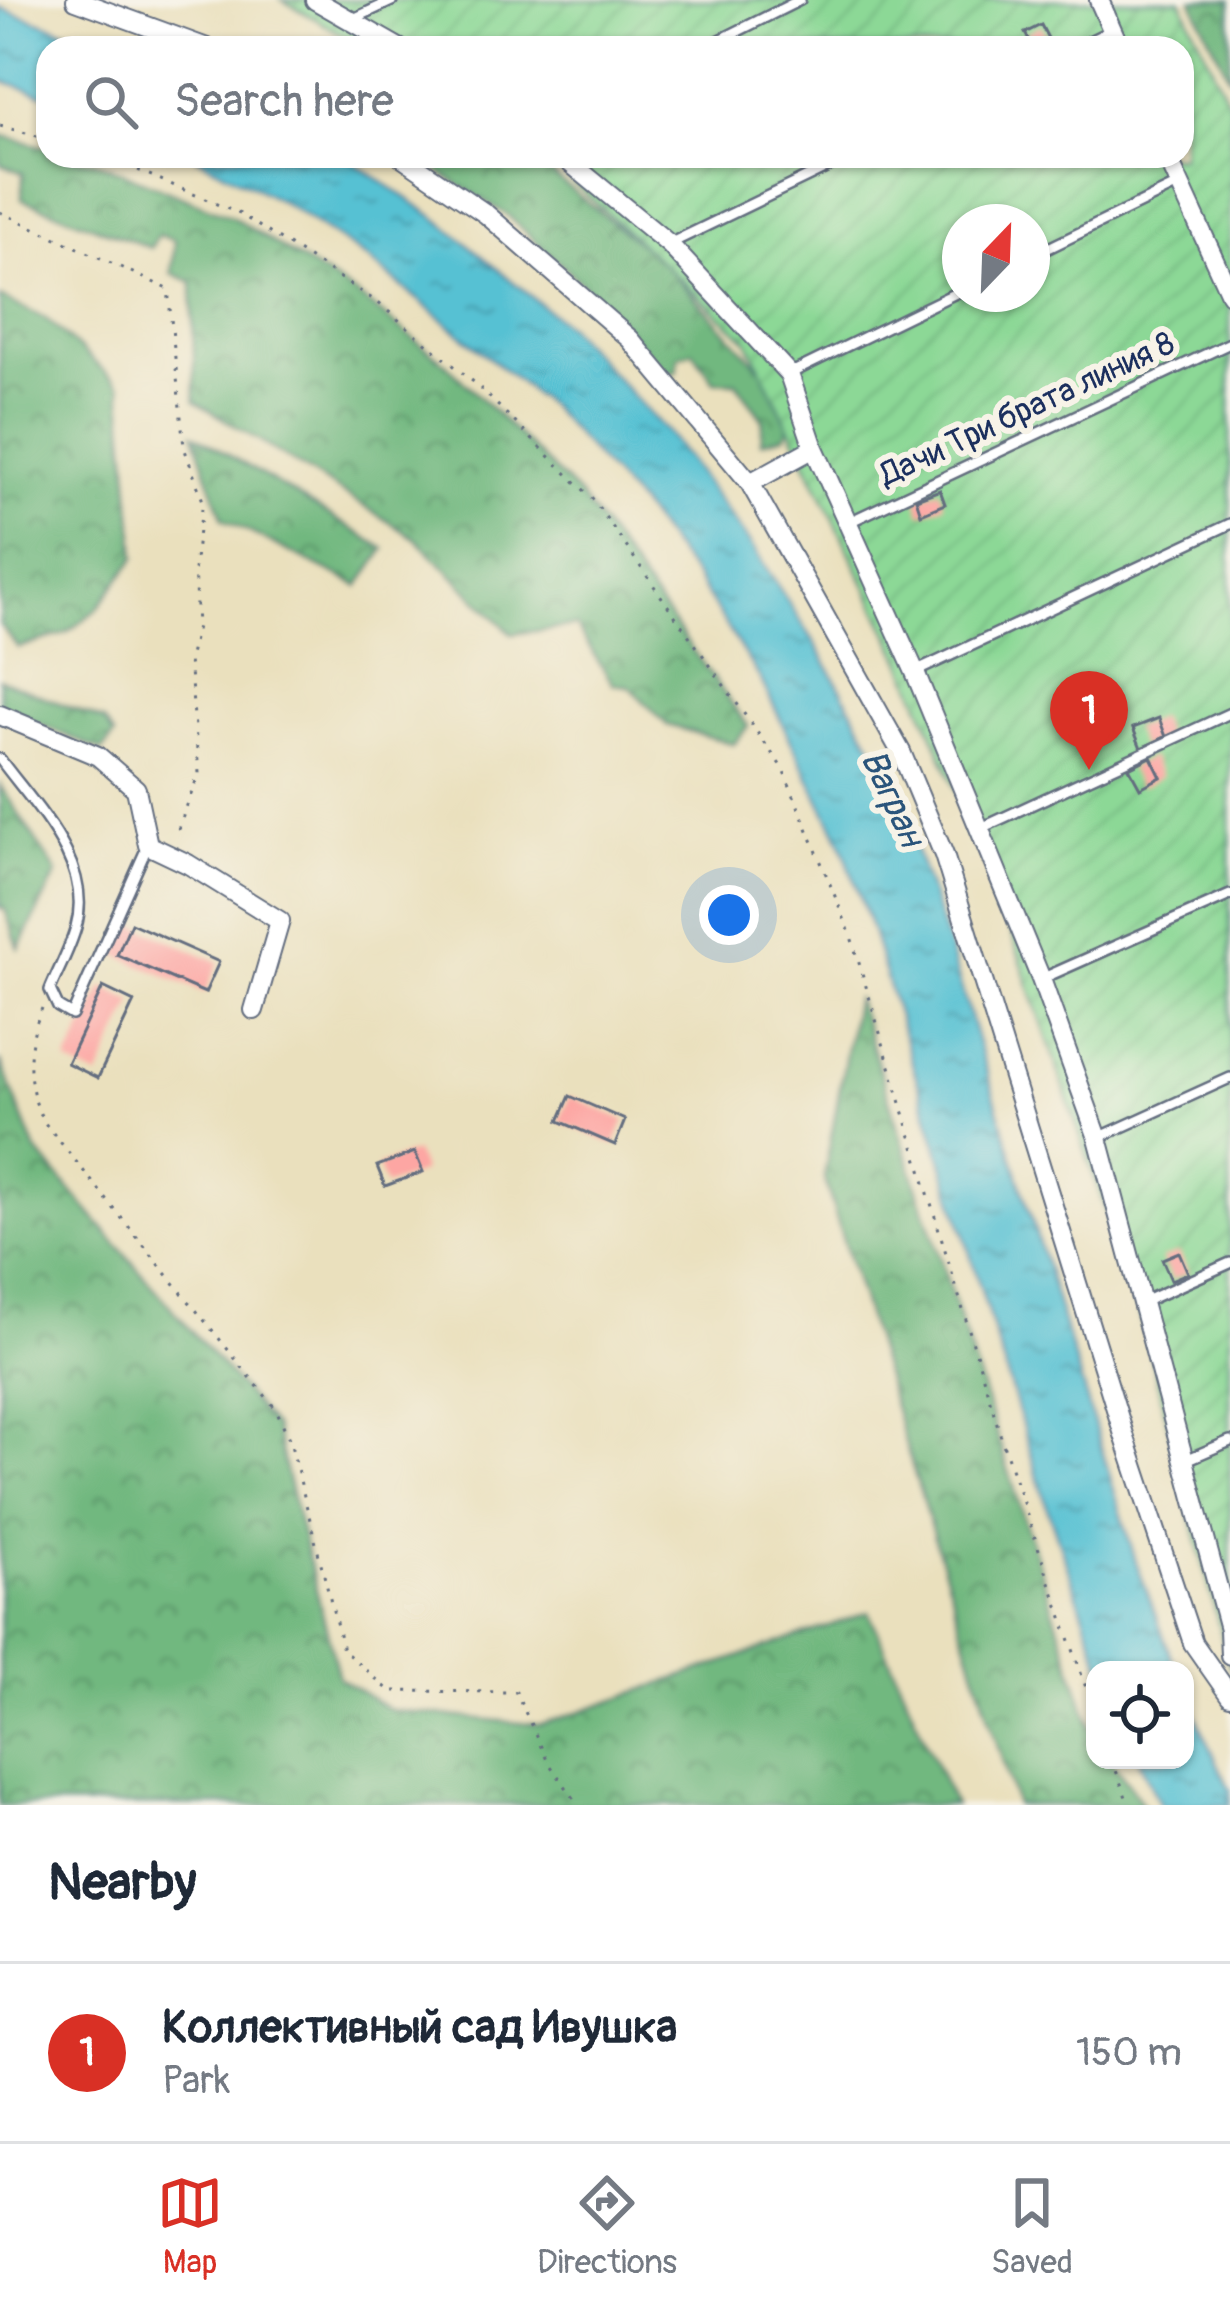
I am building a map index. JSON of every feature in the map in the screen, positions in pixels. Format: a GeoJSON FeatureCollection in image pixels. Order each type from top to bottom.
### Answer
{"type":"FeatureCollection","features":[{"type":"Feature","properties":{"kind":"street"},"geometry":{"type":"LineString","coordinates":[[76,0],[174,36]]}},
{"type":"Feature","properties":{"kind":"street"},"geometry":{"type":"LineString","coordinates":[[315,0],[380,36]]}},
{"type":"Feature","properties":{"kind":"street"},"geometry":{"type":"LineString","coordinates":[[1099,0],[1115,36]]}},
{"type":"Feature","properties":{"kind":"street"},"geometry":{"type":"LineString","coordinates":[[419,168],[486,214],[630,339],[750,482],[901,752],[944,855],[1193,1643],[1230,1696]]}},
{"type":"Feature","properties":{"kind":"street"},"geometry":{"type":"LineString","coordinates":[[577,168],[669,244],[789,374],[814,448],[915,672],[1041,979],[1098,1138],[1186,1460],[1229,1629],[1230,1655]]}},
{"type":"Feature","properties":{"kind":"street"},"geometry":{"type":"LineString","coordinates":[[1172,168],[1230,294]]}},
{"type":"Feature","properties":{"kind":"street"},"geometry":{"type":"LineString","coordinates":[[750,482],[814,448]]}},
{"type":"Feature","properties":{"kind":"street"},"geometry":{"type":"LineString","coordinates":[[0,716],[98,756],[136,789],[148,844],[280,921],[254,1010]]}},
{"type":"Feature","properties":{"kind":"lane"},"geometry":{"type":"LineString","coordinates":[[353,19],[394,0]]}},
{"type":"Feature","properties":{"kind":"lane"},"geometry":{"type":"LineString","coordinates":[[728,36],[800,0]]}},
{"type":"Feature","properties":{"kind":"lane"},"geometry":{"type":"LineString","coordinates":[[669,244],[826,168]]}},
{"type":"Feature","properties":{"kind":"lane"},"geometry":{"type":"LineString","coordinates":[[1050,247],[1179,185]]}},
{"type":"Feature","properties":{"kind":"lane"},"geometry":{"type":"LineString","coordinates":[[789,374],[942,300]]}},
{"type":"Feature","properties":{"kind":"lane","name":"Дачи Три брата линия 8"},"geometry":{"type":"LineString","coordinates":[[848,523],[1230,343]]}},
{"type":"Feature","properties":{"kind":"lane"},"geometry":{"type":"LineString","coordinates":[[915,672],[1230,524]]}},
{"type":"Feature","properties":{"kind":"lane"},"geometry":{"type":"LineString","coordinates":[[979,830],[1230,713]]}},
{"type":"Feature","properties":{"kind":"lane"},"geometry":{"type":"LineString","coordinates":[[0,759],[56,834],[80,880],[77,926],[50,990],[58,1007],[72,1015],[148,844]]}},
{"type":"Feature","properties":{"kind":"lane"},"geometry":{"type":"LineString","coordinates":[[1041,979],[1230,895]]}},
{"type":"Feature","properties":{"kind":"lane"},"geometry":{"type":"LineString","coordinates":[[1098,1138],[1230,1078]]}},
{"type":"Feature","properties":{"kind":"lane"},"geometry":{"type":"LineString","coordinates":[[1143,1302],[1230,1263]]}},
{"type":"Feature","properties":{"kind":"lane"},"geometry":{"type":"LineString","coordinates":[[1186,1460],[1230,1441]]}},
{"type":"Feature","properties":{"kind":"path"},"geometry":{"type":"LineString","coordinates":[[0,126],[36,136]]}},
{"type":"Feature","properties":{"kind":"path"},"geometry":{"type":"LineString","coordinates":[[133,168],[240,214],[377,302],[476,384],[592,498],[783,769],[850,933],[1005,1450],[1086,1688]]}},
{"type":"Feature","properties":{"kind":"path"},"geometry":{"type":"LineString","coordinates":[[0,212],[168,289],[184,447],[203,501],[194,567],[197,626],[189,660],[199,773],[174,841],[148,844]]}},
{"type":"Feature","properties":{"kind":"path"},"geometry":{"type":"LineString","coordinates":[[50,990],[29,1040],[33,1100],[44,1122],[276,1409],[290,1441],[344,1650],[390,1691],[516,1692],[548,1762],[579,1805]]}},
{"type":"Feature","properties":{"kind":"path"},"geometry":{"type":"LineString","coordinates":[[1115,1769],[1129,1805]]}},
{"type":"Feature","properties":{"kind":"green space"},"geometry":{"type":"Polygon","coordinates":[[[282,0],[1181,0],[1230,105],[1230,1670],[1137,1303],[992,876],[903,663],[747,340],[557,168],[1194,168],[1194,36],[345,36],[282,0]]]}},
{"type":"Feature","properties":{"kind":"green space"},"geometry":{"type":"Polygon","coordinates":[[[1192,0],[1230,0],[1230,79],[1192,0]]]}},
{"type":"Feature","properties":{"kind":"green space"},"geometry":{"type":"Polygon","coordinates":[[[0,135],[36,145],[36,168],[112,168],[232,217],[357,295],[444,362],[580,496],[748,726],[734,744],[667,725],[629,686],[613,684],[576,626],[512,634],[415,538],[195,401],[192,282],[172,273],[175,240],[158,235],[151,248],[22,199],[23,173],[0,164],[0,135]]]}},
{"type":"Feature","properties":{"kind":"green space"},"geometry":{"type":"Polygon","coordinates":[[[433,168],[544,168],[659,259],[781,390],[795,417],[785,436],[761,442],[763,419],[736,382],[714,381],[693,351],[679,356],[677,372],[666,373],[605,305],[507,215],[433,168]]]}},
{"type":"Feature","properties":{"kind":"green space"},"geometry":{"type":"Polygon","coordinates":[[[0,297],[46,319],[121,386],[136,557],[97,609],[67,633],[18,648],[0,625],[0,297]]]}},
{"type":"Feature","properties":{"kind":"green space"},"geometry":{"type":"Polygon","coordinates":[[[194,434],[385,549],[359,586],[223,519],[194,434]]]}},
{"type":"Feature","properties":{"kind":"green space"},"geometry":{"type":"Polygon","coordinates":[[[0,679],[104,721],[114,736],[102,751],[0,707],[0,679]]]}},
{"type":"Feature","properties":{"kind":"green space"},"geometry":{"type":"Polygon","coordinates":[[[0,785],[57,873],[19,949],[4,907],[0,908],[0,785]]]}},
{"type":"Feature","properties":{"kind":"green space"},"geometry":{"type":"Polygon","coordinates":[[[856,997],[1086,1711],[1086,1769],[1118,1769],[1144,1805],[1016,1805],[824,1178],[856,997]]]}},
{"type":"Feature","properties":{"kind":"green space"},"geometry":{"type":"Polygon","coordinates":[[[0,1060],[35,1149],[274,1427],[339,1678],[390,1710],[541,1725],[869,1612],[954,1805],[0,1805],[0,1060]]]}},
{"type":"Feature","properties":{"kind":"water"},"geometry":{"type":"Polygon","coordinates":[[[0,8],[81,36],[36,36],[36,92],[0,80],[0,8]]]}},
{"type":"Feature","properties":{"kind":"water","name":"Вагран"},"geometry":{"type":"Polygon","coordinates":[[[217,168],[362,168],[436,218],[567,326],[669,434],[749,542],[817,646],[871,743],[908,828],[947,941],[1136,1562],[1173,1661],[1100,1661],[1047,1507],[871,928],[840,840],[761,680],[695,577],[641,507],[549,406],[367,258],[284,203],[217,168]]]}},
{"type":"Feature","properties":{"kind":"water"},"geometry":{"type":"Polygon","coordinates":[[[1194,1712],[1230,1790],[1230,1805],[1160,1805],[1143,1769],[1194,1769],[1194,1712]]]}},
{"type":"Feature","properties":{"kind":"building"},"geometry":{"type":"Polygon","coordinates":[[[1041,25],[1047,36],[1027,36],[1041,25]]]}},
{"type":"Feature","properties":{"kind":"building"},"geometry":{"type":"Polygon","coordinates":[[[940,490],[945,504],[921,514],[916,499],[940,490]]]}},
{"type":"Feature","properties":{"kind":"building"},"geometry":{"type":"Polygon","coordinates":[[[1159,718],[1166,737],[1141,748],[1133,728],[1159,718]]]}},
{"type":"Feature","properties":{"kind":"building"},"geometry":{"type":"Polygon","coordinates":[[[1151,757],[1161,777],[1140,788],[1129,768],[1151,757]]]}},
{"type":"Feature","properties":{"kind":"building"},"geometry":{"type":"Polygon","coordinates":[[[131,923],[219,962],[205,993],[117,955],[131,923]]]}},
{"type":"Feature","properties":{"kind":"building"},"geometry":{"type":"Polygon","coordinates":[[[103,987],[134,1002],[98,1078],[67,1063],[103,987]]]}},
{"type":"Feature","properties":{"kind":"building"},"geometry":{"type":"Polygon","coordinates":[[[570,1096],[625,1120],[615,1145],[559,1121],[570,1096]]]}},
{"type":"Feature","properties":{"kind":"building"},"geometry":{"type":"Polygon","coordinates":[[[415,1152],[423,1172],[385,1186],[377,1166],[415,1152]]]}},
{"type":"Feature","properties":{"kind":"building"},"geometry":{"type":"Polygon","coordinates":[[[1179,1252],[1188,1273],[1171,1280],[1162,1259],[1179,1252]]]}},
{"type":"Feature","properties":{"kind":"place","name":"Коллективный сад Ивушка"},"geometry":{"type":"Point","coordinates":[1089,770]}}]}
